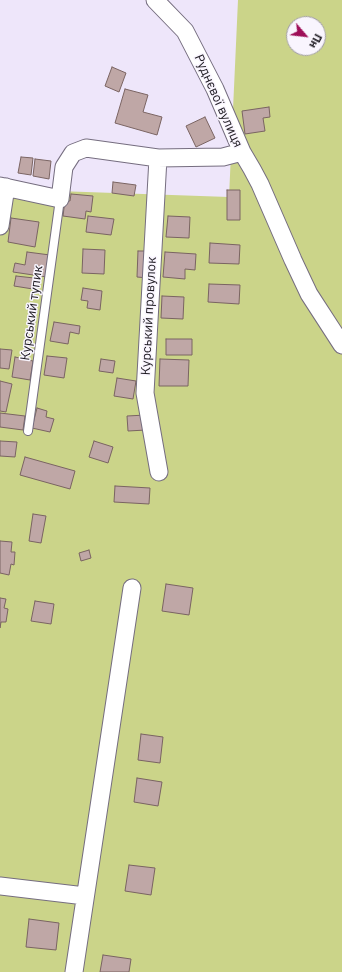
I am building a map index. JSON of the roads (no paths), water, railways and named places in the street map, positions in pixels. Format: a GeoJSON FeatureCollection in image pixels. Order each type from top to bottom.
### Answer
{"type":"FeatureCollection","features":[{"type":"Feature","properties":{"kind":"street","name":"Руднєвої вулиця"},"geometry":{"type":"LineString","coordinates":[[60,199],[64,167],[73,152],[86,148],[158,158],[223,157],[242,152],[215,89],[185,31],[155,0]]}},
{"type":"Feature","properties":{"kind":"street"},"geometry":{"type":"LineString","coordinates":[[242,152],[260,184],[309,294],[342,345]]}},
{"type":"Feature","properties":{"kind":"street","name":"Курський провулок"},"geometry":{"type":"LineString","coordinates":[[158,158],[145,393],[159,472]]}},
{"type":"Feature","properties":{"kind":"street"},"geometry":{"type":"LineString","coordinates":[[0,226],[3,187],[60,199]]}},
{"type":"Feature","properties":{"kind":"street"},"geometry":{"type":"LineString","coordinates":[[74,972],[132,588]]}},
{"type":"Feature","properties":{"kind":"street"},"geometry":{"type":"LineString","coordinates":[[0,886],[85,896]]}},
{"type":"Feature","properties":{"kind":"lane","name":"Курський тупик"},"geometry":{"type":"LineString","coordinates":[[28,431],[60,199]]}}]}
